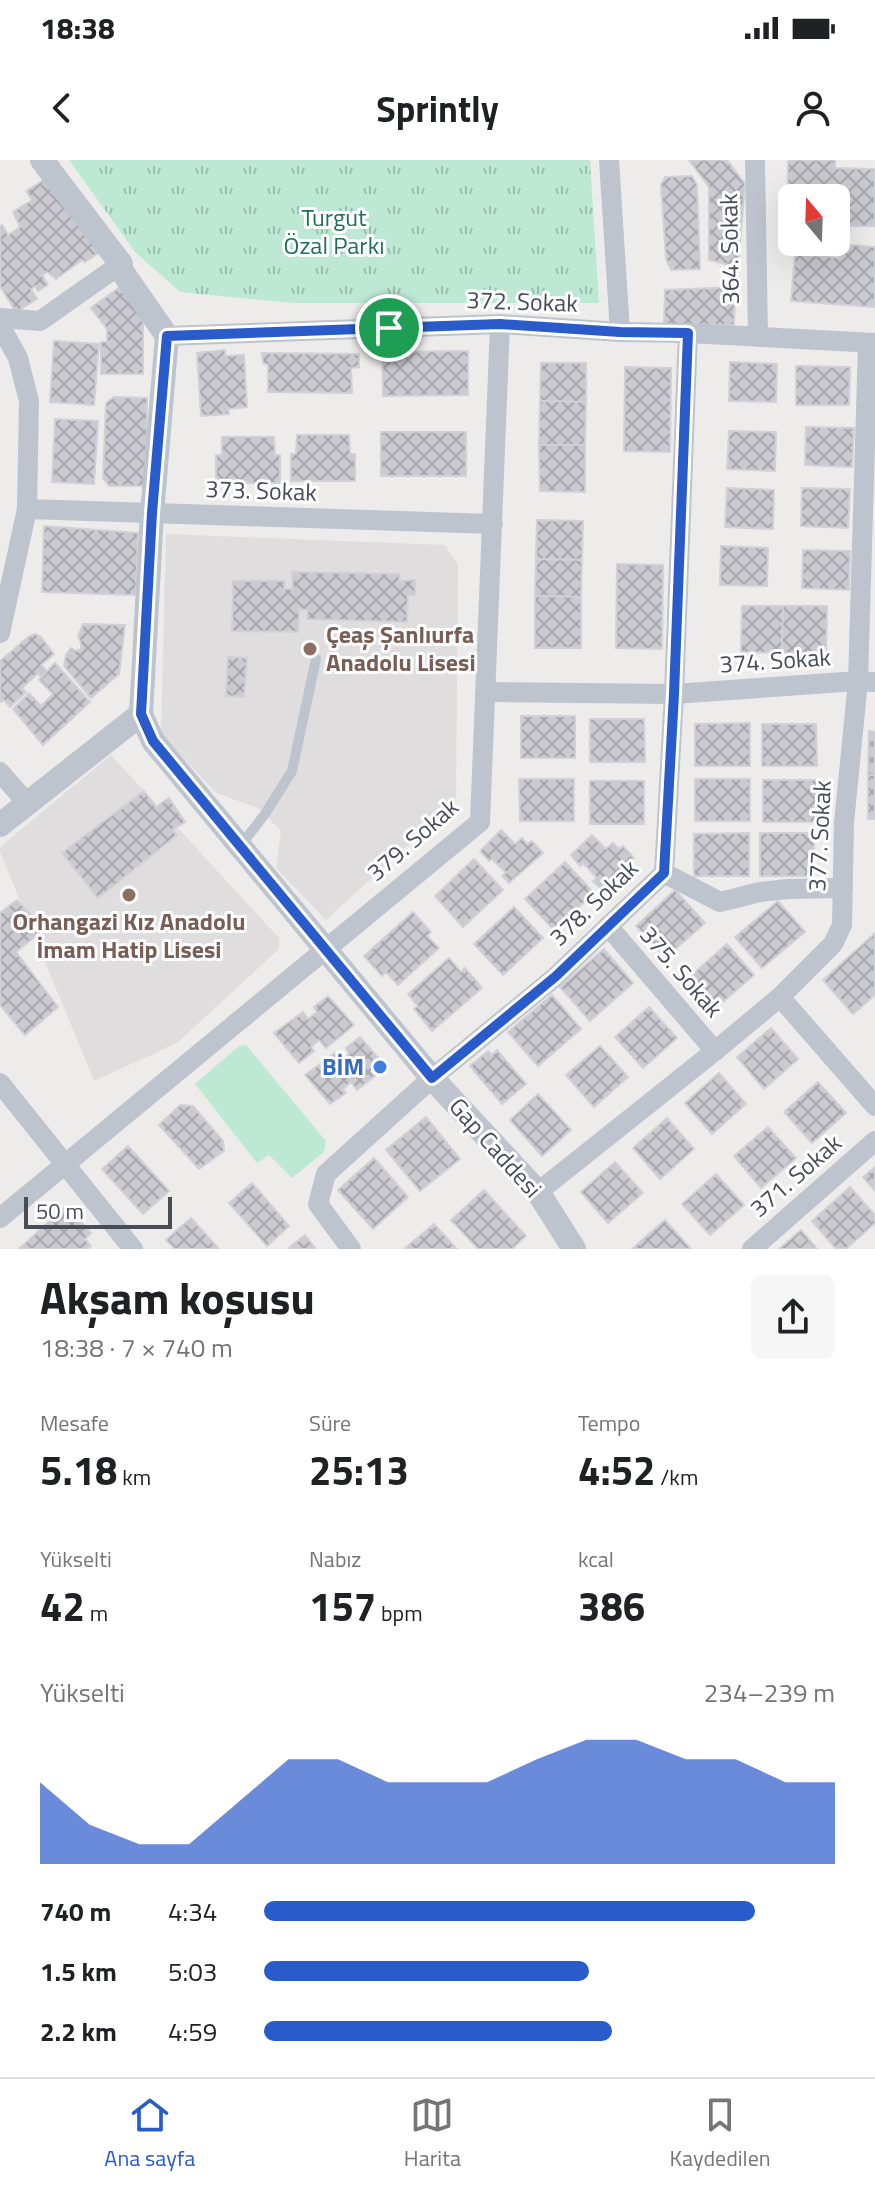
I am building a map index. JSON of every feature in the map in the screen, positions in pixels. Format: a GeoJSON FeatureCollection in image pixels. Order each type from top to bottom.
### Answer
{"type":"FeatureCollection","features":[{"type":"Feature","properties":{"kind":"street"},"geometry":{"type":"LineString","coordinates":[[0,825],[141,714],[152,513],[167,336],[121,270],[121,264],[42,160]]}},
{"type":"Feature","properties":{"kind":"street"},"geometry":{"type":"LineString","coordinates":[[609,160],[620,332]]}},
{"type":"Feature","properties":{"kind":"street","name":"364. Sokak"},"geometry":{"type":"LineString","coordinates":[[755,160],[758,337]]}},
{"type":"Feature","properties":{"kind":"street"},"geometry":{"type":"LineString","coordinates":[[0,318],[40,321],[121,264]]}},
{"type":"Feature","properties":{"kind":"street","name":"372. Sokak"},"geometry":{"type":"LineString","coordinates":[[167,336],[500,324],[872,343]]}},
{"type":"Feature","properties":{"kind":"street","name":"379. Sokak"},"geometry":{"type":"LineString","coordinates":[[0,1218],[480,822],[500,324]]}},
{"type":"Feature","properties":{"kind":"street"},"geometry":{"type":"LineString","coordinates":[[0,325],[18,358],[29,401],[27,509],[0,633]]}},
{"type":"Feature","properties":{"kind":"street","name":"378. Sokak"},"geometry":{"type":"LineString","coordinates":[[351,1249],[318,1204],[326,1174],[432,1078],[555,977],[664,873],[688,333]]}},
{"type":"Feature","properties":{"kind":"street","name":"377. Sokak"},"geometry":{"type":"LineString","coordinates":[[538,1192],[780,997],[833,944],[842,925],[844,823],[867,682],[872,343]]}},
{"type":"Feature","properties":{"kind":"street","name":"373. Sokak"},"geometry":{"type":"LineString","coordinates":[[27,509],[493,524]]}},
{"type":"Feature","properties":{"kind":"street","name":"374. Sokak"},"geometry":{"type":"LineString","coordinates":[[486,692],[674,694],[867,682]]}},
{"type":"Feature","properties":{"kind":"street","name":"Gap Caddesi"},"geometry":{"type":"LineString","coordinates":[[141,714],[153,741],[239,847],[432,1078],[538,1192],[574,1249]]}},
{"type":"Feature","properties":{"kind":"street"},"geometry":{"type":"LineString","coordinates":[[0,772],[27,803]]}},
{"type":"Feature","properties":{"kind":"street"},"geometry":{"type":"LineString","coordinates":[[664,873],[720,902],[774,890],[843,888]]}},
{"type":"Feature","properties":{"kind":"street","name":"375. Sokak"},"geometry":{"type":"LineString","coordinates":[[608,926],[715,1051]]}},
{"type":"Feature","properties":{"kind":"street"},"geometry":{"type":"LineString","coordinates":[[780,997],[875,1106]]}},
{"type":"Feature","properties":{"kind":"street"},"geometry":{"type":"LineString","coordinates":[[0,1083],[133,1249]]}},
{"type":"Feature","properties":{"kind":"street","name":"371. Sokak"},"geometry":{"type":"LineString","coordinates":[[752,1249],[875,1141]]}},
{"type":"Feature","properties":{"kind":"lane"},"geometry":{"type":"LineString","coordinates":[[239,847],[265,814],[292,771],[316,659]]}},
{"type":"Feature","properties":{"kind":"shaded area","name":"Çeaş Şanlıurfa Anadolu Lisesi"},"geometry":{"type":"Polygon","coordinates":[[[166,534],[445,545],[458,565],[456,801],[326,920],[276,868],[281,831],[258,808],[216,793],[161,734],[166,534]]]}},
{"type":"Feature","properties":{"kind":"shaded area","name":"Orhangazi Kız Anadolu İmam Hatip Lisesi"},"geometry":{"type":"Polygon","coordinates":[[[111,755],[279,938],[279,949],[177,1043],[94,1081],[0,847],[111,755]]]}},
{"type":"Feature","properties":{"kind":"green space","name":"Turgut Özal Parkı"},"geometry":{"type":"Polygon","coordinates":[[[69,160],[590,160],[599,303],[293,303],[180,292],[135,252],[69,160]]]}},
{"type":"Feature","properties":{"kind":"green space"},"geometry":{"type":"Polygon","coordinates":[[[246,1045],[326,1141],[324,1152],[292,1178],[269,1155],[257,1163],[195,1084],[239,1046],[246,1045]]]}},
{"type":"Feature","properties":{"kind":"building"},"geometry":{"type":"Polygon","coordinates":[[[689,160],[727,160],[745,184],[738,267],[709,260],[709,187],[689,160]]]}},
{"type":"Feature","properties":{"kind":"building"},"geometry":{"type":"Polygon","coordinates":[[[788,160],[835,160],[835,168],[875,169],[875,226],[850,226],[850,184],[788,184],[788,160]]]}},
{"type":"Feature","properties":{"kind":"building"},"geometry":{"type":"Polygon","coordinates":[[[50,176],[100,252],[85,262],[82,260],[56,279],[47,272],[42,275],[48,285],[38,291],[35,286],[31,289],[37,299],[16,312],[0,286],[0,226],[8,235],[20,227],[13,212],[32,200],[26,191],[50,176]]]}},
{"type":"Feature","properties":{"kind":"building"},"geometry":{"type":"Polygon","coordinates":[[[692,176],[697,185],[700,269],[671,270],[666,259],[661,185],[665,177],[692,176]]]}},
{"type":"Feature","properties":{"kind":"building"},"geometry":{"type":"Polygon","coordinates":[[[850,245],[875,247],[875,307],[791,301],[795,256],[850,256],[850,245]]]}},
{"type":"Feature","properties":{"kind":"building"},"geometry":{"type":"Polygon","coordinates":[[[120,287],[143,318],[143,374],[101,374],[101,342],[107,342],[107,329],[91,308],[120,287]]]}},
{"type":"Feature","properties":{"kind":"building"},"geometry":{"type":"Polygon","coordinates":[[[735,287],[734,325],[664,324],[665,290],[735,287]]]}},
{"type":"Feature","properties":{"kind":"building"},"geometry":{"type":"Polygon","coordinates":[[[54,341],[99,344],[94,405],[50,402],[54,341]]]}},
{"type":"Feature","properties":{"kind":"building"},"geometry":{"type":"Polygon","coordinates":[[[225,350],[225,356],[244,355],[247,407],[228,409],[229,414],[201,416],[197,353],[225,350]]]}},
{"type":"Feature","properties":{"kind":"building"},"geometry":{"type":"Polygon","coordinates":[[[468,351],[468,395],[383,396],[382,352],[468,351]]]}},
{"type":"Feature","properties":{"kind":"building"},"geometry":{"type":"Polygon","coordinates":[[[262,353],[359,354],[359,367],[351,368],[352,393],[268,392],[268,365],[263,363],[262,353]]]}},
{"type":"Feature","properties":{"kind":"building"},"geometry":{"type":"Polygon","coordinates":[[[730,362],[777,364],[776,402],[729,401],[730,362]]]}},
{"type":"Feature","properties":{"kind":"building"},"geometry":{"type":"Polygon","coordinates":[[[541,363],[586,363],[586,402],[540,401],[541,363]]]}},
{"type":"Feature","properties":{"kind":"building"},"geometry":{"type":"Polygon","coordinates":[[[796,366],[850,367],[849,405],[796,405],[796,366]]]}},
{"type":"Feature","properties":{"kind":"building"},"geometry":{"type":"Polygon","coordinates":[[[625,367],[671,368],[670,452],[624,451],[625,367]]]}},
{"type":"Feature","properties":{"kind":"building"},"geometry":{"type":"Polygon","coordinates":[[[114,397],[147,398],[146,486],[109,486],[103,478],[106,403],[114,397]]]}},
{"type":"Feature","properties":{"kind":"building"},"geometry":{"type":"Polygon","coordinates":[[[540,401],[586,402],[585,445],[539,445],[540,401]]]}},
{"type":"Feature","properties":{"kind":"building"},"geometry":{"type":"Polygon","coordinates":[[[55,419],[98,421],[94,484],[52,482],[55,419]]]}},
{"type":"Feature","properties":{"kind":"building"},"geometry":{"type":"Polygon","coordinates":[[[806,427],[854,428],[852,467],[805,465],[806,427]]]}},
{"type":"Feature","properties":{"kind":"building"},"geometry":{"type":"Polygon","coordinates":[[[729,431],[776,432],[775,471],[727,469],[729,431]]]}},
{"type":"Feature","properties":{"kind":"building"},"geometry":{"type":"Polygon","coordinates":[[[381,432],[466,432],[466,476],[381,476],[381,432]]]}},
{"type":"Feature","properties":{"kind":"building"},"geometry":{"type":"Polygon","coordinates":[[[297,435],[349,435],[350,454],[355,454],[355,481],[291,481],[291,454],[296,454],[297,435]]]}},
{"type":"Feature","properties":{"kind":"building"},"geometry":{"type":"Polygon","coordinates":[[[222,437],[274,437],[275,455],[280,455],[280,483],[216,483],[216,455],[222,455],[222,437]]]}},
{"type":"Feature","properties":{"kind":"building"},"geometry":{"type":"Polygon","coordinates":[[[539,445],[585,445],[585,492],[540,491],[539,445]]]}},
{"type":"Feature","properties":{"kind":"building"},"geometry":{"type":"Polygon","coordinates":[[[727,488],[774,490],[773,529],[725,527],[727,488]]]}},
{"type":"Feature","properties":{"kind":"building"},"geometry":{"type":"Polygon","coordinates":[[[802,488],[850,489],[848,528],[801,526],[802,488]]]}},
{"type":"Feature","properties":{"kind":"building"},"geometry":{"type":"Polygon","coordinates":[[[537,520],[583,521],[582,560],[536,559],[537,520]]]}},
{"type":"Feature","properties":{"kind":"building"},"geometry":{"type":"Polygon","coordinates":[[[44,526],[138,533],[136,595],[42,592],[44,526]]]}},
{"type":"Feature","properties":{"kind":"building"},"geometry":{"type":"Polygon","coordinates":[[[721,546],[768,548],[767,586],[720,585],[721,546]]]}},
{"type":"Feature","properties":{"kind":"building"},"geometry":{"type":"Polygon","coordinates":[[[803,550],[850,551],[849,590],[802,588],[803,550]]]}},
{"type":"Feature","properties":{"kind":"building"},"geometry":{"type":"Polygon","coordinates":[[[536,559],[582,560],[581,597],[535,596],[536,559]]]}},
{"type":"Feature","properties":{"kind":"building"},"geometry":{"type":"Polygon","coordinates":[[[617,564],[663,565],[662,649],[616,648],[617,564]]]}},
{"type":"Feature","properties":{"kind":"building"},"geometry":{"type":"Polygon","coordinates":[[[292,572],[399,574],[400,581],[415,580],[415,595],[408,595],[407,622],[307,619],[308,610],[299,609],[298,632],[232,631],[233,581],[285,581],[284,589],[293,589],[292,572]]]}},
{"type":"Feature","properties":{"kind":"building"},"geometry":{"type":"Polygon","coordinates":[[[535,596],[581,597],[581,648],[535,648],[535,596]]]}},
{"type":"Feature","properties":{"kind":"building"},"geometry":{"type":"Polygon","coordinates":[[[742,606],[783,606],[782,653],[741,652],[742,606]]]}},
{"type":"Feature","properties":{"kind":"building"},"geometry":{"type":"Polygon","coordinates":[[[783,606],[827,606],[826,654],[782,653],[783,606]]]}},
{"type":"Feature","properties":{"kind":"building"},"geometry":{"type":"Polygon","coordinates":[[[83,624],[125,625],[119,674],[91,698],[64,666],[71,648],[76,651],[81,649],[78,636],[83,624]]]}},
{"type":"Feature","properties":{"kind":"building"},"geometry":{"type":"Polygon","coordinates":[[[35,634],[54,654],[41,665],[47,671],[41,677],[38,673],[22,688],[26,692],[10,707],[4,700],[0,702],[0,661],[35,634]]]}},
{"type":"Feature","properties":{"kind":"building"},"geometry":{"type":"Polygon","coordinates":[[[228,657],[247,658],[244,697],[226,696],[228,657]]]}},
{"type":"Feature","properties":{"kind":"building"},"geometry":{"type":"Polygon","coordinates":[[[55,663],[90,702],[43,745],[13,709],[29,693],[41,706],[53,694],[39,680],[55,663]]]}},
{"type":"Feature","properties":{"kind":"building"},"geometry":{"type":"Polygon","coordinates":[[[521,716],[575,716],[575,758],[521,758],[521,716]]]}},
{"type":"Feature","properties":{"kind":"building"},"geometry":{"type":"Polygon","coordinates":[[[590,719],[644,719],[645,762],[590,762],[590,719]]]}},
{"type":"Feature","properties":{"kind":"building"},"geometry":{"type":"Polygon","coordinates":[[[750,723],[750,766],[695,766],[695,724],[750,723]]]}},
{"type":"Feature","properties":{"kind":"building"},"geometry":{"type":"Polygon","coordinates":[[[762,724],[816,724],[817,766],[762,766],[762,724]]]}},
{"type":"Feature","properties":{"kind":"building"},"geometry":{"type":"Polygon","coordinates":[[[869,731],[875,732],[875,775],[868,775],[869,731]]]}},
{"type":"Feature","properties":{"kind":"building"},"geometry":{"type":"Polygon","coordinates":[[[868,775],[875,775],[875,819],[868,819],[868,775]]]}},
{"type":"Feature","properties":{"kind":"building"},"geometry":{"type":"Polygon","coordinates":[[[519,779],[574,779],[574,821],[520,821],[519,779]]]}},
{"type":"Feature","properties":{"kind":"building"},"geometry":{"type":"Polygon","coordinates":[[[695,779],[750,779],[750,821],[695,821],[695,779]]]}},
{"type":"Feature","properties":{"kind":"building"},"geometry":{"type":"Polygon","coordinates":[[[763,780],[818,780],[818,822],[763,822],[763,780]]]}},
{"type":"Feature","properties":{"kind":"building"},"geometry":{"type":"Polygon","coordinates":[[[590,781],[644,781],[644,824],[590,824],[590,781]]]}},
{"type":"Feature","properties":{"kind":"building","name":"Orhangazi Kız Anadolu İmam Hatip Lisesi"},"geometry":{"type":"Polygon","coordinates":[[[144,791],[156,807],[169,798],[185,822],[172,830],[177,835],[98,898],[62,853],[144,791]]]}},
{"type":"Feature","properties":{"kind":"building"},"geometry":{"type":"Polygon","coordinates":[[[501,830],[515,844],[522,838],[527,844],[532,841],[543,853],[509,883],[502,876],[506,873],[480,851],[501,830]]]}},
{"type":"Feature","properties":{"kind":"building"},"geometry":{"type":"Polygon","coordinates":[[[749,833],[749,876],[694,876],[694,834],[749,833]]]}},
{"type":"Feature","properties":{"kind":"building"},"geometry":{"type":"Polygon","coordinates":[[[760,833],[814,833],[814,876],[760,876],[760,833]]]}},
{"type":"Feature","properties":{"kind":"building"},"geometry":{"type":"Polygon","coordinates":[[[592,835],[606,849],[613,843],[619,849],[623,846],[634,858],[600,888],[593,881],[597,878],[571,855],[592,835]]]}},
{"type":"Feature","properties":{"kind":"building"},"geometry":{"type":"Polygon","coordinates":[[[474,859],[503,890],[463,927],[435,896],[474,859]]]}},
{"type":"Feature","properties":{"kind":"building"},"geometry":{"type":"Polygon","coordinates":[[[565,862],[594,893],[554,930],[525,899],[565,862]]]}},
{"type":"Feature","properties":{"kind":"building"},"geometry":{"type":"Polygon","coordinates":[[[675,890],[705,923],[665,958],[636,926],[675,890]]]}},
{"type":"Feature","properties":{"kind":"building"},"geometry":{"type":"Polygon","coordinates":[[[17,900],[44,929],[16,952],[58,1007],[25,1035],[0,1005],[0,913],[17,900]]]}},
{"type":"Feature","properties":{"kind":"building"},"geometry":{"type":"Polygon","coordinates":[[[778,901],[805,932],[762,968],[735,937],[778,901]]]}},
{"type":"Feature","properties":{"kind":"building"},"geometry":{"type":"Polygon","coordinates":[[[514,907],[543,938],[503,975],[474,944],[514,907]]]}},
{"type":"Feature","properties":{"kind":"building"},"geometry":{"type":"Polygon","coordinates":[[[413,912],[431,932],[427,936],[439,948],[398,985],[386,972],[382,976],[364,956],[413,912]]]}},
{"type":"Feature","properties":{"kind":"building"},"geometry":{"type":"Polygon","coordinates":[[[875,933],[875,995],[853,1014],[823,980],[875,933]]]}},
{"type":"Feature","properties":{"kind":"building"},"geometry":{"type":"Polygon","coordinates":[[[727,944],[754,975],[711,1012],[685,981],[727,944]]]}},
{"type":"Feature","properties":{"kind":"building"},"geometry":{"type":"Polygon","coordinates":[[[604,949],[633,983],[590,1021],[560,987],[604,949]]]}},
{"type":"Feature","properties":{"kind":"building"},"geometry":{"type":"Polygon","coordinates":[[[449,958],[461,972],[465,968],[482,988],[432,1031],[414,1009],[418,1006],[408,994],[449,958]]]}},
{"type":"Feature","properties":{"kind":"building"},"geometry":{"type":"Polygon","coordinates":[[[552,995],[581,1029],[538,1066],[508,1032],[552,995]]]}},
{"type":"Feature","properties":{"kind":"building"},"geometry":{"type":"Polygon","coordinates":[[[328,996],[354,1025],[326,1048],[319,1040],[311,1047],[314,1051],[299,1063],[274,1033],[303,1012],[308,1019],[317,1012],[314,1007],[328,996]]]}},
{"type":"Feature","properties":{"kind":"building"},"geometry":{"type":"Polygon","coordinates":[[[649,1007],[677,1038],[643,1068],[615,1037],[649,1007]]]}},
{"type":"Feature","properties":{"kind":"building"},"geometry":{"type":"Polygon","coordinates":[[[771,1028],[798,1059],[764,1089],[737,1057],[771,1028]]]}},
{"type":"Feature","properties":{"kind":"building"},"geometry":{"type":"Polygon","coordinates":[[[360,1037],[386,1067],[357,1090],[351,1082],[343,1089],[346,1093],[330,1104],[305,1075],[335,1053],[340,1061],[349,1054],[346,1048],[360,1037]]]}},
{"type":"Feature","properties":{"kind":"building"},"geometry":{"type":"Polygon","coordinates":[[[600,1046],[628,1077],[594,1107],[566,1075],[600,1046]]]}},
{"type":"Feature","properties":{"kind":"building"},"geometry":{"type":"Polygon","coordinates":[[[497,1050],[526,1084],[502,1104],[470,1066],[488,1051],[492,1055],[497,1050]]]}},
{"type":"Feature","properties":{"kind":"building"},"geometry":{"type":"Polygon","coordinates":[[[719,1073],[746,1104],[712,1134],[685,1103],[719,1073]]]}},
{"type":"Feature","properties":{"kind":"building"},"geometry":{"type":"Polygon","coordinates":[[[818,1082],[846,1113],[812,1143],[784,1112],[818,1082]]]}},
{"type":"Feature","properties":{"kind":"building"},"geometry":{"type":"Polygon","coordinates":[[[538,1094],[571,1130],[542,1156],[510,1120],[538,1094]]]}},
{"type":"Feature","properties":{"kind":"building"},"geometry":{"type":"Polygon","coordinates":[[[180,1105],[193,1106],[223,1141],[224,1151],[199,1169],[159,1125],[180,1105]]]}},
{"type":"Feature","properties":{"kind":"building"},"geometry":{"type":"Polygon","coordinates":[[[426,1117],[460,1159],[420,1191],[386,1150],[426,1117]]]}},
{"type":"Feature","properties":{"kind":"building"},"geometry":{"type":"Polygon","coordinates":[[[667,1118],[694,1149],[660,1179],[633,1148],[667,1118]]]}},
{"type":"Feature","properties":{"kind":"building"},"geometry":{"type":"Polygon","coordinates":[[[768,1127],[796,1158],[761,1188],[734,1156],[768,1127]]]}},
{"type":"Feature","properties":{"kind":"building"},"geometry":{"type":"Polygon","coordinates":[[[128,1146],[169,1191],[143,1214],[102,1169],[128,1146]]]}},
{"type":"Feature","properties":{"kind":"building"},"geometry":{"type":"Polygon","coordinates":[[[374,1158],[408,1197],[373,1229],[338,1190],[374,1158]]]}},
{"type":"Feature","properties":{"kind":"building"},"geometry":{"type":"Polygon","coordinates":[[[615,1162],[643,1193],[608,1223],[581,1192],[615,1162]]]}},
{"type":"Feature","properties":{"kind":"building"},"geometry":{"type":"Polygon","coordinates":[[[875,1167],[875,1191],[863,1177],[875,1167]]]}},
{"type":"Feature","properties":{"kind":"building"},"geometry":{"type":"Polygon","coordinates":[[[716,1174],[744,1205],[710,1235],[682,1204],[716,1174]]]}},
{"type":"Feature","properties":{"kind":"building"},"geometry":{"type":"Polygon","coordinates":[[[252,1183],[289,1226],[267,1246],[229,1203],[252,1183]]]}},
{"type":"Feature","properties":{"kind":"building"},"geometry":{"type":"Polygon","coordinates":[[[850,1187],[875,1215],[875,1223],[846,1249],[836,1249],[812,1221],[850,1187]]]}},
{"type":"Feature","properties":{"kind":"building"},"geometry":{"type":"Polygon","coordinates":[[[484,1190],[526,1236],[512,1249],[478,1249],[451,1220],[484,1190]]]}},
{"type":"Feature","properties":{"kind":"building"},"geometry":{"type":"Polygon","coordinates":[[[66,1206],[91,1233],[85,1239],[91,1246],[87,1249],[19,1249],[66,1206]]]}},
{"type":"Feature","properties":{"kind":"building"},"geometry":{"type":"Polygon","coordinates":[[[191,1218],[219,1249],[175,1249],[166,1240],[191,1218]]]}},
{"type":"Feature","properties":{"kind":"building"},"geometry":{"type":"Polygon","coordinates":[[[665,1220],[691,1249],[632,1249],[665,1220]]]}},
{"type":"Feature","properties":{"kind":"building"},"geometry":{"type":"Polygon","coordinates":[[[434,1224],[457,1249],[404,1249],[434,1224]]]}},
{"type":"Feature","properties":{"kind":"building"},"geometry":{"type":"Polygon","coordinates":[[[801,1230],[817,1249],[779,1249],[801,1230]]]}},
{"type":"Feature","properties":{"kind":"building"},"geometry":{"type":"Polygon","coordinates":[[[305,1235],[316,1249],[289,1249],[289,1248],[305,1235]]]}},
{"type":"Feature","properties":{"kind":"place","name":"Çeaş Şanlıurfa Anadolu Lisesi"},"geometry":{"type":"Point","coordinates":[310,649]}},
{"type":"Feature","properties":{"kind":"place","name":"Orhangazi Kız Anadolu İmam Hatip Lisesi"},"geometry":{"type":"Point","coordinates":[129,895]}},
{"type":"Feature","properties":{"kind":"place","name":"BİM"},"geometry":{"type":"Point","coordinates":[380,1067]}},
{"type":"Feature","properties":{"kind":"route"},"geometry":{"type":"LineString","coordinates":[[500,324],[688,333],[664,873],[555,977],[432,1078],[153,741],[141,714],[152,513],[167,336],[389,328],[500,324]]}}]}
